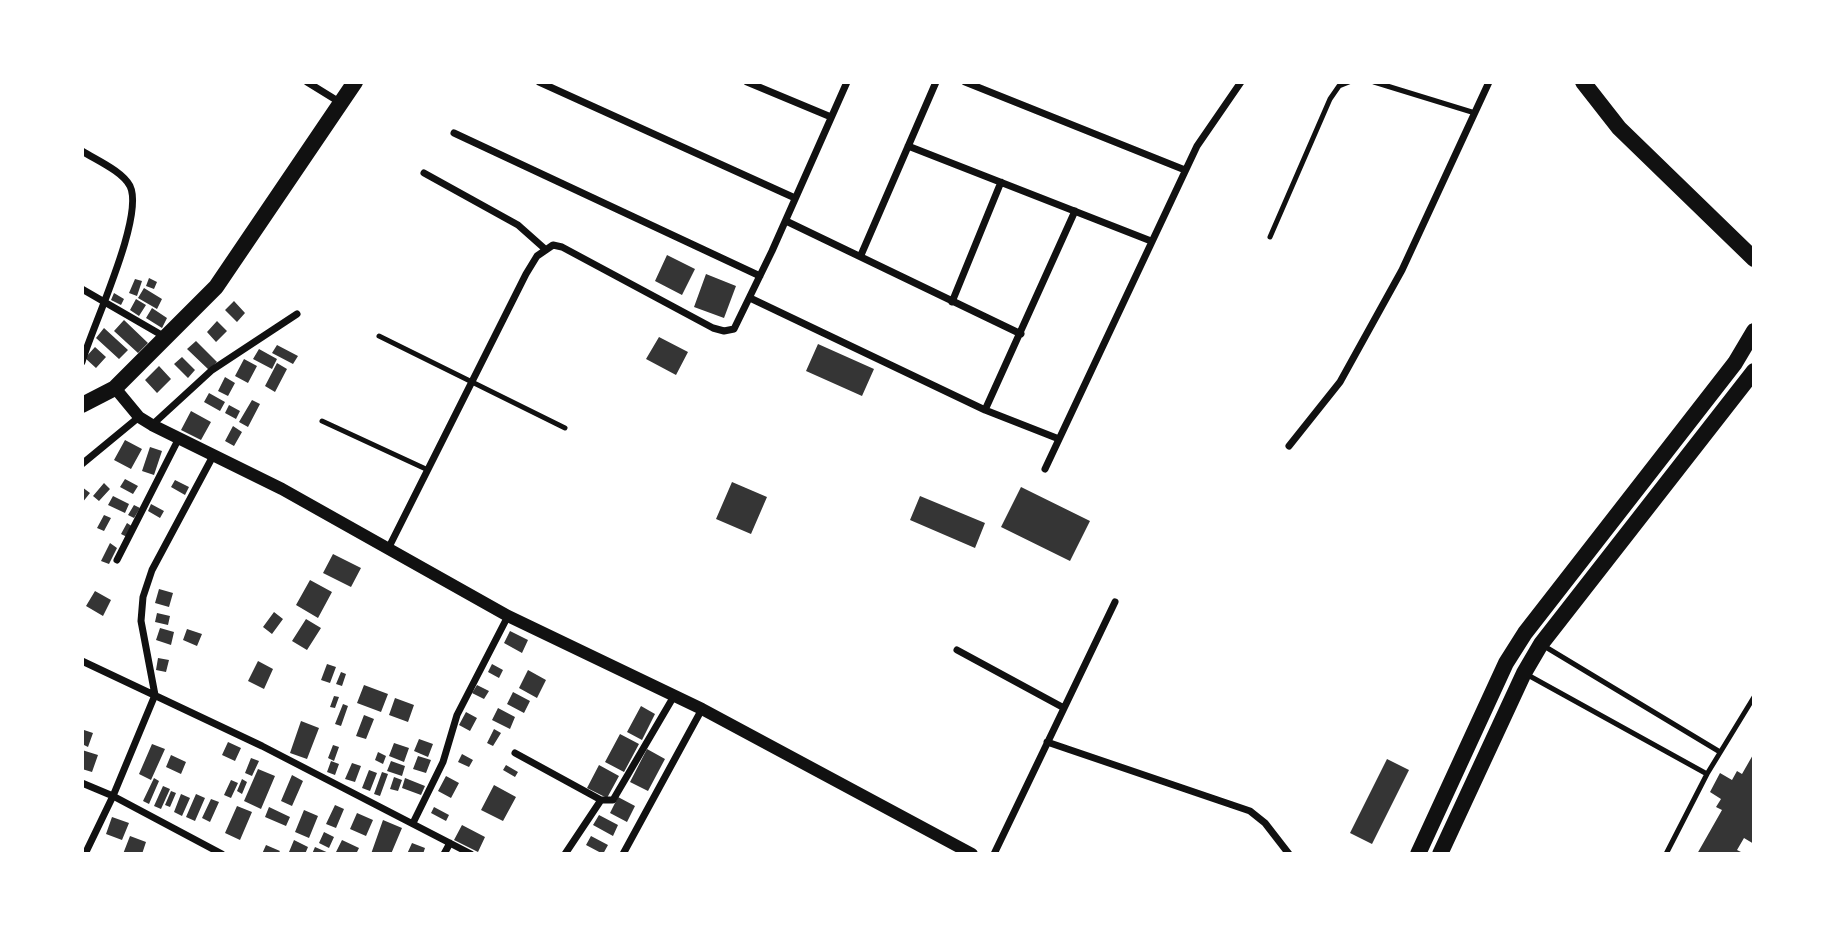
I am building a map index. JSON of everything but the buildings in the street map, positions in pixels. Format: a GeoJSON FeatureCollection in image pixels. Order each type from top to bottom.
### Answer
{"type":"FeatureCollection","features":[{"type":"Feature","properties":{"kind":"main road"},"geometry":{"type":"LineString","coordinates":[[82,405],[115,388],[216,287],[355,82]]}},
{"type":"Feature","properties":{"kind":"main road"},"geometry":{"type":"LineString","coordinates":[[1583,82],[1619,128],[1749,256],[1754,271]]}},
{"type":"Feature","properties":{"kind":"main road"},"geometry":{"type":"LineString","coordinates":[[1418,854],[1506,663],[1525,633],[1735,363],[1754,331]]}},
{"type":"Feature","properties":{"kind":"main road"},"geometry":{"type":"LineString","coordinates":[[1440,854],[1524,673],[1541,644],[1753,372],[1735,363]]}},
{"type":"Feature","properties":{"kind":"street"},"geometry":{"type":"LineString","coordinates":[[307,82],[341,103]]}},
{"type":"Feature","properties":{"kind":"street"},"geometry":{"type":"LineString","coordinates":[[539,82],[795,198]]}},
{"type":"Feature","properties":{"kind":"street"},"geometry":{"type":"LineString","coordinates":[[747,82],[831,117]]}},
{"type":"Feature","properties":{"kind":"street"},"geometry":{"type":"LineString","coordinates":[[389,547],[526,274],[545,249],[553,245],[562,247],[724,331],[734,329],[786,221],[847,82]]}},
{"type":"Feature","properties":{"kind":"street"},"geometry":{"type":"LineString","coordinates":[[861,255],[936,82]]}},
{"type":"Feature","properties":{"kind":"street"},"geometry":{"type":"LineString","coordinates":[[965,82],[1185,170]]}},
{"type":"Feature","properties":{"kind":"street"},"geometry":{"type":"LineString","coordinates":[[1045,469],[1197,146],[1241,82]]}},
{"type":"Feature","properties":{"kind":"street"},"geometry":{"type":"LineString","coordinates":[[1289,446],[1340,382],[1402,270],[1489,82]]}},
{"type":"Feature","properties":{"kind":"street"},"geometry":{"type":"LineString","coordinates":[[454,133],[760,276]]}},
{"type":"Feature","properties":{"kind":"street"},"geometry":{"type":"LineString","coordinates":[[908,146],[1151,241]]}},
{"type":"Feature","properties":{"kind":"street"},"geometry":{"type":"LineString","coordinates":[[82,151],[124,178],[132,194],[132,208],[122,253],[82,362]]}},
{"type":"Feature","properties":{"kind":"street"},"geometry":{"type":"LineString","coordinates":[[424,173],[518,225],[545,249]]}},
{"type":"Feature","properties":{"kind":"street"},"geometry":{"type":"LineString","coordinates":[[952,302],[1000,182]]}},
{"type":"Feature","properties":{"kind":"street"},"geometry":{"type":"LineString","coordinates":[[985,410],[1075,211]]}},
{"type":"Feature","properties":{"kind":"street"},"geometry":{"type":"LineString","coordinates":[[786,221],[1021,334]]}},
{"type":"Feature","properties":{"kind":"street"},"geometry":{"type":"LineString","coordinates":[[82,289],[165,337]]}},
{"type":"Feature","properties":{"kind":"street"},"geometry":{"type":"LineString","coordinates":[[750,298],[985,410],[1059,439]]}},
{"type":"Feature","properties":{"kind":"street"},"geometry":{"type":"LineString","coordinates":[[152,425],[212,370],[297,314]]}},
{"type":"Feature","properties":{"kind":"street"},"geometry":{"type":"LineString","coordinates":[[115,388],[139,417],[152,425],[282,489],[508,616],[702,709],[972,854]]}},
{"type":"Feature","properties":{"kind":"street"},"geometry":{"type":"LineString","coordinates":[[82,464],[139,417]]}},
{"type":"Feature","properties":{"kind":"street"},"geometry":{"type":"LineString","coordinates":[[117,560],[179,438]]}},
{"type":"Feature","properties":{"kind":"street"},"geometry":{"type":"LineString","coordinates":[[85,854],[113,796],[155,695],[141,621],[143,597],[152,570],[213,456]]}},
{"type":"Feature","properties":{"kind":"street"},"geometry":{"type":"LineString","coordinates":[[994,854],[1115,603]]}},
{"type":"Feature","properties":{"kind":"street"},"geometry":{"type":"LineString","coordinates":[[413,823],[443,762],[457,715],[508,616]]}},
{"type":"Feature","properties":{"kind":"street"},"geometry":{"type":"LineString","coordinates":[[957,650],[1064,708]]}},
{"type":"Feature","properties":{"kind":"street"},"geometry":{"type":"LineString","coordinates":[[82,661],[471,854]]}},
{"type":"Feature","properties":{"kind":"street"},"geometry":{"type":"LineString","coordinates":[[515,753],[607,802],[617,795],[674,696]]}},
{"type":"Feature","properties":{"kind":"street"},"geometry":{"type":"LineString","coordinates":[[623,854],[702,709]]}},
{"type":"Feature","properties":{"kind":"street"},"geometry":{"type":"LineString","coordinates":[[1047,742],[1250,811],[1265,823],[1289,854]]}},
{"type":"Feature","properties":{"kind":"street"},"geometry":{"type":"LineString","coordinates":[[82,783],[113,796],[222,854]]}},
{"type":"Feature","properties":{"kind":"street"},"geometry":{"type":"LineString","coordinates":[[565,854],[601,800]]}},
{"type":"Feature","properties":{"kind":"street"},"geometry":{"type":"LineString","coordinates":[[444,854],[450,843]]}},
{"type":"Feature","properties":{"kind":"lane"},"geometry":{"type":"LineString","coordinates":[[1270,237],[1329,99],[1339,86],[1349,82]]}},
{"type":"Feature","properties":{"kind":"lane"},"geometry":{"type":"LineString","coordinates":[[1374,82],[1475,113]]}},
{"type":"Feature","properties":{"kind":"lane"},"geometry":{"type":"LineString","coordinates":[[379,336],[565,428]]}},
{"type":"Feature","properties":{"kind":"lane"},"geometry":{"type":"LineString","coordinates":[[322,421],[428,470]]}},
{"type":"Feature","properties":{"kind":"lane"},"geometry":{"type":"LineString","coordinates":[[1541,644],[1720,752]]}},
{"type":"Feature","properties":{"kind":"lane"},"geometry":{"type":"LineString","coordinates":[[1524,673],[1707,774]]}},
{"type":"Feature","properties":{"kind":"lane"},"geometry":{"type":"LineString","coordinates":[[1666,854],[1707,774],[1754,697]]}}]}
